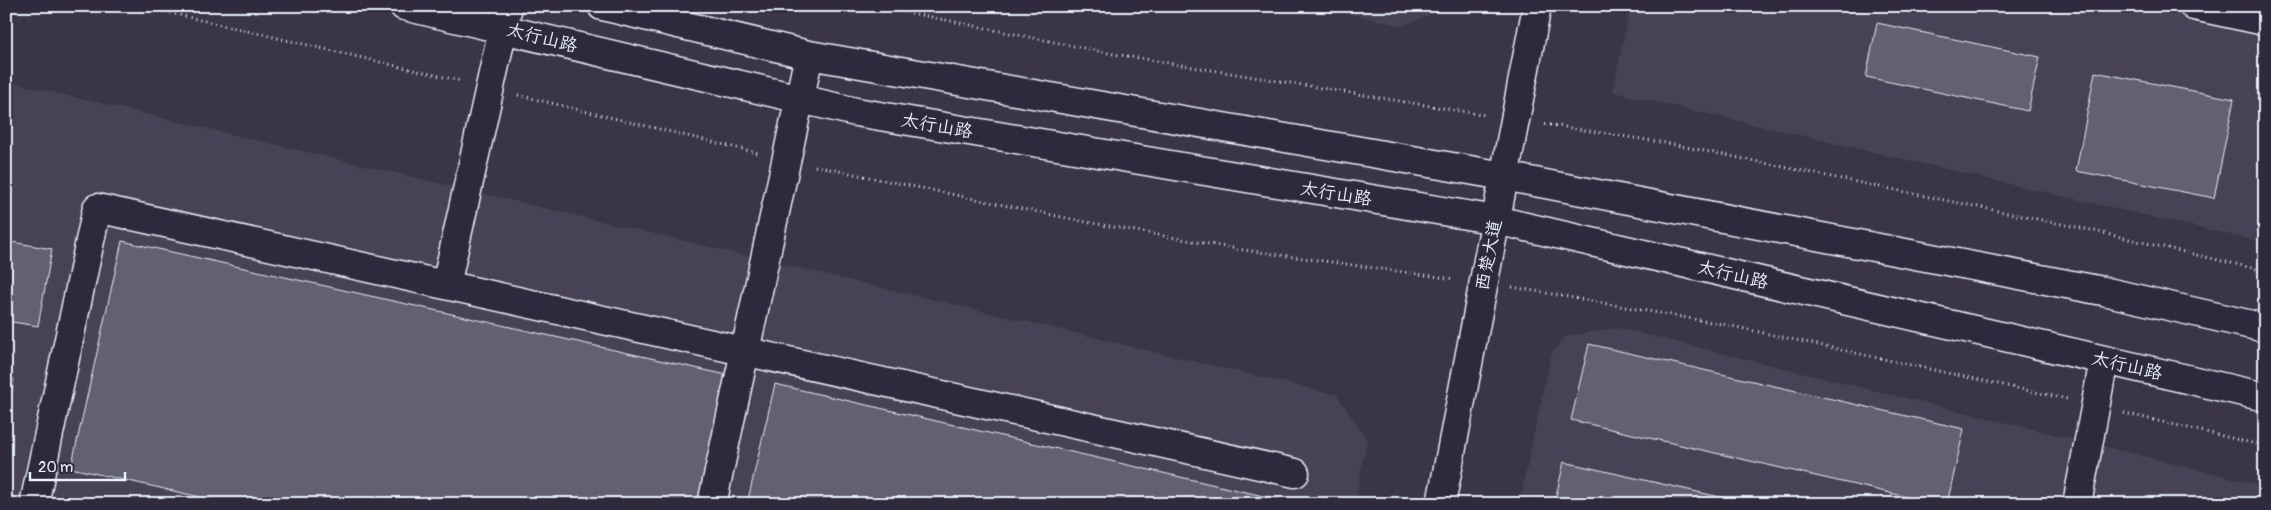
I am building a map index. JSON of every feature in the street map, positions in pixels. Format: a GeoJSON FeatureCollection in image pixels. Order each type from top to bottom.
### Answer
{"type":"FeatureCollection","features":[{"type":"Feature","properties":{"kind":"street","name":"太行山路"},"geometry":{"type":"LineString","coordinates":[[404,6],[506,18],[799,100],[856,112],[1116,158],[1496,220],[2265,397]]}},
{"type":"Feature","properties":{"kind":"street"},"geometry":{"type":"LineString","coordinates":[[602,6],[809,55],[1504,176],[2103,291],[2265,328]]}},
{"type":"Feature","properties":{"kind":"street","name":"西楚大道"},"geometry":{"type":"LineString","coordinates":[[1441,504],[1537,6]]}},
{"type":"Feature","properties":{"kind":"street"},"geometry":{"type":"LineString","coordinates":[[2194,6],[2265,21]]}},
{"type":"Feature","properties":{"kind":"street"},"geometry":{"type":"LineString","coordinates":[[446,285],[506,18]]}},
{"type":"Feature","properties":{"kind":"street"},"geometry":{"type":"LineString","coordinates":[[712,504],[809,55]]}},
{"type":"Feature","properties":{"kind":"street"},"geometry":{"type":"LineString","coordinates":[[34,504],[97,208],[1296,472]]}},
{"type":"Feature","properties":{"kind":"street"},"geometry":{"type":"LineString","coordinates":[[2077,504],[2104,360]]}},
{"type":"Feature","properties":{"kind":"path"},"geometry":{"type":"LineString","coordinates":[[140,6],[786,160],[1086,222],[1237,249],[1484,283],[1727,325],[2096,406],[2265,446]]}},
{"type":"Feature","properties":{"kind":"path"},"geometry":{"type":"LineString","coordinates":[[877,6],[1108,53],[1666,143],[2086,229],[2265,271]]}},
{"type":"Feature","properties":{"kind":"shaded area"},"geometry":{"type":"Polygon","coordinates":[[[1316,6],[1437,6],[1428,16],[1402,26],[1316,6]]]}},
{"type":"Feature","properties":{"kind":"shaded area"},"geometry":{"type":"Polygon","coordinates":[[[1630,6],[2265,6],[2265,243],[1613,92],[1630,6]]]}},
{"type":"Feature","properties":{"kind":"shaded area"},"geometry":{"type":"Polygon","coordinates":[[[6,81],[1337,395],[1367,440],[1355,504],[6,504],[6,81]]]}},
{"type":"Feature","properties":{"kind":"shaded area"},"geometry":{"type":"Polygon","coordinates":[[[1619,328],[2265,486],[2265,504],[1519,504],[1551,354],[1566,336],[1619,328]]]}},
{"type":"Feature","properties":{"kind":"building"},"geometry":{"type":"Polygon","coordinates":[[[1877,23],[2040,57],[2028,111],[1866,77],[1877,23]]]}},
{"type":"Feature","properties":{"kind":"building"},"geometry":{"type":"Polygon","coordinates":[[[2095,72],[2234,99],[2214,198],[2076,171],[2095,72]]]}},
{"type":"Feature","properties":{"kind":"building"},"geometry":{"type":"Polygon","coordinates":[[[6,241],[52,249],[38,326],[6,321],[6,241]]]}},
{"type":"Feature","properties":{"kind":"building"},"geometry":{"type":"Polygon","coordinates":[[[122,241],[727,375],[698,504],[231,504],[71,468],[122,241]]]}},
{"type":"Feature","properties":{"kind":"building"},"geometry":{"type":"Polygon","coordinates":[[[1589,344],[1964,429],[1947,504],[1938,504],[1571,420],[1589,344]]]}},
{"type":"Feature","properties":{"kind":"building"},"geometry":{"type":"Polygon","coordinates":[[[6,378],[14,379],[6,424],[6,378]]]}},
{"type":"Feature","properties":{"kind":"building"},"geometry":{"type":"Polygon","coordinates":[[[775,384],[1298,504],[747,504],[775,384]]]}},
{"type":"Feature","properties":{"kind":"building"},"geometry":{"type":"Polygon","coordinates":[[[1564,462],[1751,504],[1554,504],[1564,462]]]}}]}
